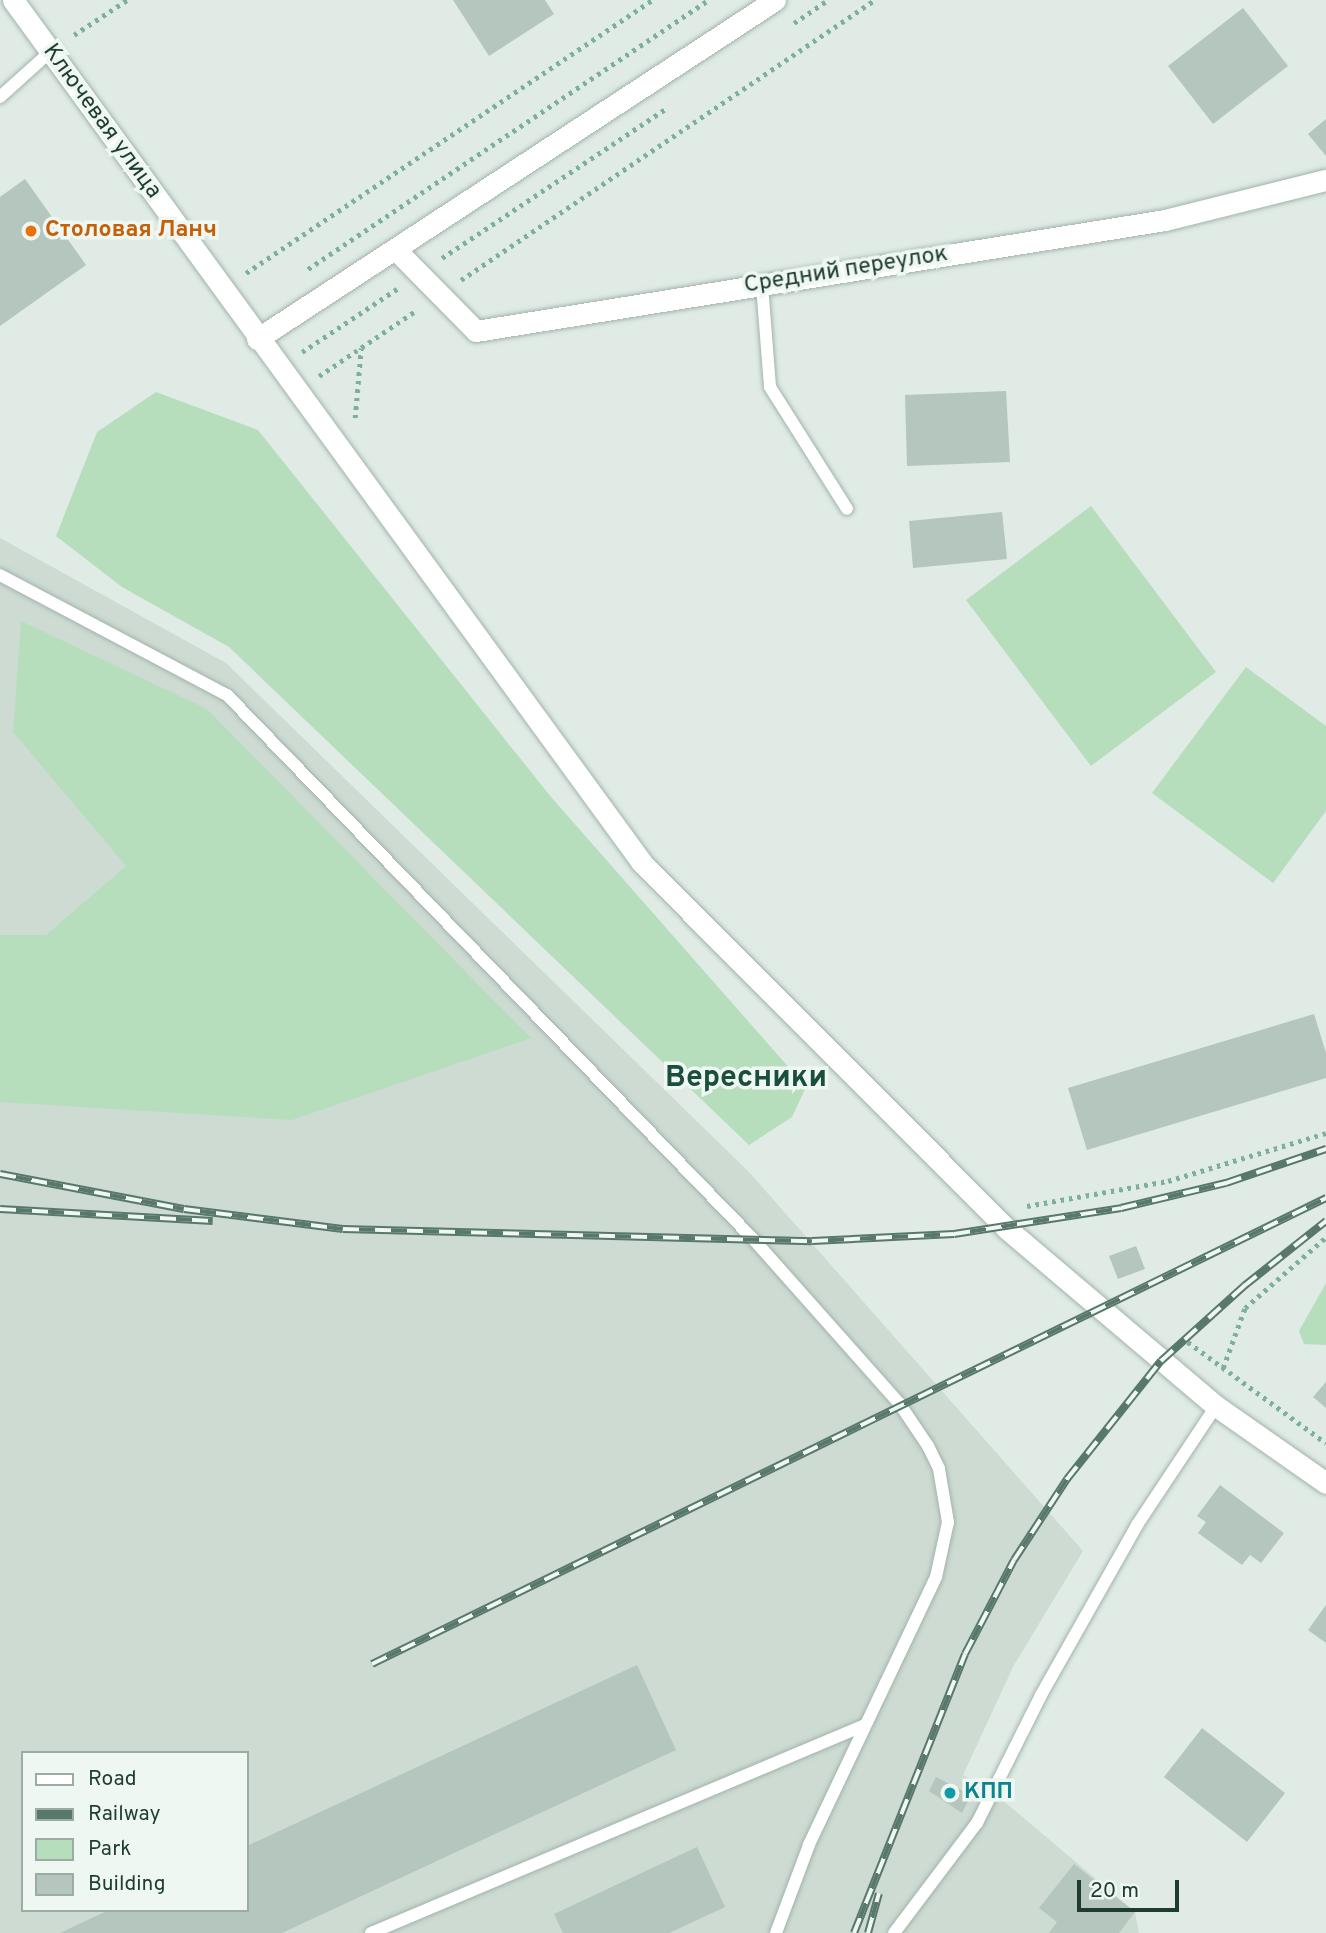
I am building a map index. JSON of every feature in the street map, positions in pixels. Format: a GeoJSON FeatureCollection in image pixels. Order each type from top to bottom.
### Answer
{"type":"FeatureCollection","features":[{"type":"Feature","properties":{"kind":"street","name":"Ключевая улица"},"geometry":{"type":"LineString","coordinates":[[13,0],[257,339],[642,863],[1006,1228],[1216,1406],[1326,1483]]}},
{"type":"Feature","properties":{"kind":"street"},"geometry":{"type":"LineString","coordinates":[[257,339],[775,0]]}},
{"type":"Feature","properties":{"kind":"street","name":"Средний переулок"},"geometry":{"type":"LineString","coordinates":[[395,249],[476,331],[1165,220],[1326,180]]}},
{"type":"Feature","properties":{"kind":"lane"},"geometry":{"type":"LineString","coordinates":[[0,97],[50,51]]}},
{"type":"Feature","properties":{"kind":"lane"},"geometry":{"type":"LineString","coordinates":[[762,285],[770,387],[847,509]]}},
{"type":"Feature","properties":{"kind":"lane"},"geometry":{"type":"LineString","coordinates":[[0,575],[227,695],[755,1241],[899,1403],[939,1469],[948,1522],[936,1577],[809,1845],[776,1933]]}},
{"type":"Feature","properties":{"kind":"lane"},"geometry":{"type":"LineString","coordinates":[[894,1933],[976,1823],[1046,1685],[1137,1525],[1216,1406]]}},
{"type":"Feature","properties":{"kind":"lane"},"geometry":{"type":"LineString","coordinates":[[378,1932],[865,1725]]}},
{"type":"Feature","properties":{"kind":"path"},"geometry":{"type":"LineString","coordinates":[[50,51],[127,0]]}},
{"type":"Feature","properties":{"kind":"path"},"geometry":{"type":"LineString","coordinates":[[221,289],[652,0]]}},
{"type":"Feature","properties":{"kind":"path"},"geometry":{"type":"LineString","coordinates":[[305,271],[708,0]]}},
{"type":"Feature","properties":{"kind":"path"},"geometry":{"type":"LineString","coordinates":[[782,30],[828,0]]}},
{"type":"Feature","properties":{"kind":"path"},"geometry":{"type":"LineString","coordinates":[[296,391],[875,0]]}},
{"type":"Feature","properties":{"kind":"path"},"geometry":{"type":"LineString","coordinates":[[279,368],[669,106]]}},
{"type":"Feature","properties":{"kind":"path"},"geometry":{"type":"LineString","coordinates":[[360,426],[354,415],[361,348]]}},
{"type":"Feature","properties":{"kind":"path"},"geometry":{"type":"LineString","coordinates":[[1027,1206],[1168,1181],[1326,1133]]}},
{"type":"Feature","properties":{"kind":"path"},"geometry":{"type":"LineString","coordinates":[[1018,1198],[1035,1214]]}},
{"type":"Feature","properties":{"kind":"path"},"geometry":{"type":"LineString","coordinates":[[1223,1368],[1245,1308],[1326,1237]]}},
{"type":"Feature","properties":{"kind":"path"},"geometry":{"type":"LineString","coordinates":[[1185,1339],[1326,1443]]}},
{"type":"Feature","properties":{"kind":"shaded area"},"geometry":{"type":"Polygon","coordinates":[[[0,538],[226,663],[749,1172],[1083,1551],[1014,1665],[963,1775],[994,1793],[1135,1912],[1139,1933],[0,1933],[0,538]]]}},
{"type":"Feature","properties":{"kind":"green space"},"geometry":{"type":"Polygon","coordinates":[[[156,392],[258,430],[551,797],[806,1087],[792,1117],[749,1145],[229,647],[122,587],[56,536],[97,432],[156,392]]]}},
{"type":"Feature","properties":{"kind":"green space"},"geometry":{"type":"Polygon","coordinates":[[[1091,506],[1216,672],[1091,766],[966,600],[1091,506]]]}},
{"type":"Feature","properties":{"kind":"green space"},"geometry":{"type":"Polygon","coordinates":[[[21,621],[207,709],[531,1038],[292,1120],[0,1102],[0,935],[46,935],[126,866],[13,732],[21,621]]]}},
{"type":"Feature","properties":{"kind":"green space"},"geometry":{"type":"Polygon","coordinates":[[[1246,667],[1326,726],[1326,811],[1273,883],[1152,793],[1246,667]]]}},
{"type":"Feature","properties":{"kind":"green space"},"geometry":{"type":"Polygon","coordinates":[[[1326,1283],[1326,1345],[1304,1344],[1299,1331],[1326,1283]]]}},
{"type":"Feature","properties":{"kind":"building"},"geometry":{"type":"Polygon","coordinates":[[[453,0],[545,0],[554,14],[489,56],[453,0]]]}},
{"type":"Feature","properties":{"kind":"building"},"geometry":{"type":"Polygon","coordinates":[[[1243,8],[1288,66],[1213,124],[1168,66],[1243,8]]]}},
{"type":"Feature","properties":{"kind":"building"},"geometry":{"type":"Polygon","coordinates":[[[1326,119],[1326,156],[1308,134],[1326,119]]]}},
{"type":"Feature","properties":{"kind":"building","name":"Столовая Ланч"},"geometry":{"type":"Polygon","coordinates":[[[25,179],[86,265],[0,326],[0,197],[25,179]]]}},
{"type":"Feature","properties":{"kind":"building"},"geometry":{"type":"Polygon","coordinates":[[[1006,391],[1010,462],[907,466],[905,395],[1006,391]]]}},
{"type":"Feature","properties":{"kind":"building"},"geometry":{"type":"Polygon","coordinates":[[[1002,512],[1007,559],[913,568],[909,521],[1002,512]]]}},
{"type":"Feature","properties":{"kind":"building"},"geometry":{"type":"Polygon","coordinates":[[[1314,1014],[1326,1053],[1326,1078],[1087,1150],[1068,1088],[1314,1014]]]}},
{"type":"Feature","properties":{"kind":"building"},"geometry":{"type":"Polygon","coordinates":[[[1136,1246],[1145,1269],[1118,1279],[1109,1256],[1136,1246]]]}},
{"type":"Feature","properties":{"kind":"building"},"geometry":{"type":"Polygon","coordinates":[[[1326,1382],[1326,1408],[1313,1397],[1326,1382]]]}},
{"type":"Feature","properties":{"kind":"building"},"geometry":{"type":"Polygon","coordinates":[[[1220,1485],[1284,1533],[1261,1563],[1250,1555],[1242,1565],[1198,1533],[1206,1522],[1197,1516],[1220,1485]]]}},
{"type":"Feature","properties":{"kind":"building"},"geometry":{"type":"Polygon","coordinates":[[[1326,1605],[1326,1643],[1308,1630],[1326,1605]]]}},
{"type":"Feature","properties":{"kind":"building"},"geometry":{"type":"Polygon","coordinates":[[[637,1665],[676,1750],[282,1933],[60,1933],[105,1912],[248,1912],[248,1846],[637,1665]]]}},
{"type":"Feature","properties":{"kind":"building"},"geometry":{"type":"Polygon","coordinates":[[[1202,1728],[1285,1793],[1247,1842],[1164,1777],[1202,1728]]]}},
{"type":"Feature","properties":{"kind":"building","name":"КПП"},"geometry":{"type":"Polygon","coordinates":[[[936,1777],[971,1795],[962,1813],[929,1791],[936,1777]]]}},
{"type":"Feature","properties":{"kind":"building"},"geometry":{"type":"Polygon","coordinates":[[[697,1847],[725,1907],[669,1933],[563,1933],[554,1914],[697,1847]]]}},
{"type":"Feature","properties":{"kind":"building"},"geometry":{"type":"Polygon","coordinates":[[[1074,1864],[1135,1912],[1119,1933],[1049,1933],[1057,1922],[1039,1908],[1074,1864]]]}},
{"type":"Feature","properties":{"kind":"railway"},"geometry":{"type":"LineString","coordinates":[[0,1174],[184,1209],[343,1229],[812,1241],[954,1234],[1121,1208],[1226,1183],[1326,1149]]}},
{"type":"Feature","properties":{"kind":"railway"},"geometry":{"type":"LineString","coordinates":[[372,1664],[1326,1198]]}},
{"type":"Feature","properties":{"kind":"railway"},"geometry":{"type":"LineString","coordinates":[[0,1209],[213,1221]]}},
{"type":"Feature","properties":{"kind":"railway"},"geometry":{"type":"LineString","coordinates":[[854,1933],[965,1654],[1014,1560],[1067,1479],[1161,1361],[1244,1286],[1326,1221]]}},
{"type":"Feature","properties":{"kind":"railway"},"geometry":{"type":"LineString","coordinates":[[868,1933],[879,1893]]}},
{"type":"Feature","properties":{"kind":"place","name":"Столовая Ланч"},"geometry":{"type":"Point","coordinates":[31,231]}},
{"type":"Feature","properties":{"kind":"place","name":"КПП"},"geometry":{"type":"Point","coordinates":[950,1793]}},
{"type":"Feature","properties":{"kind":"district","name":"Вересники"},"geometry":{"type":"Point","coordinates":[746,1079]}}]}
